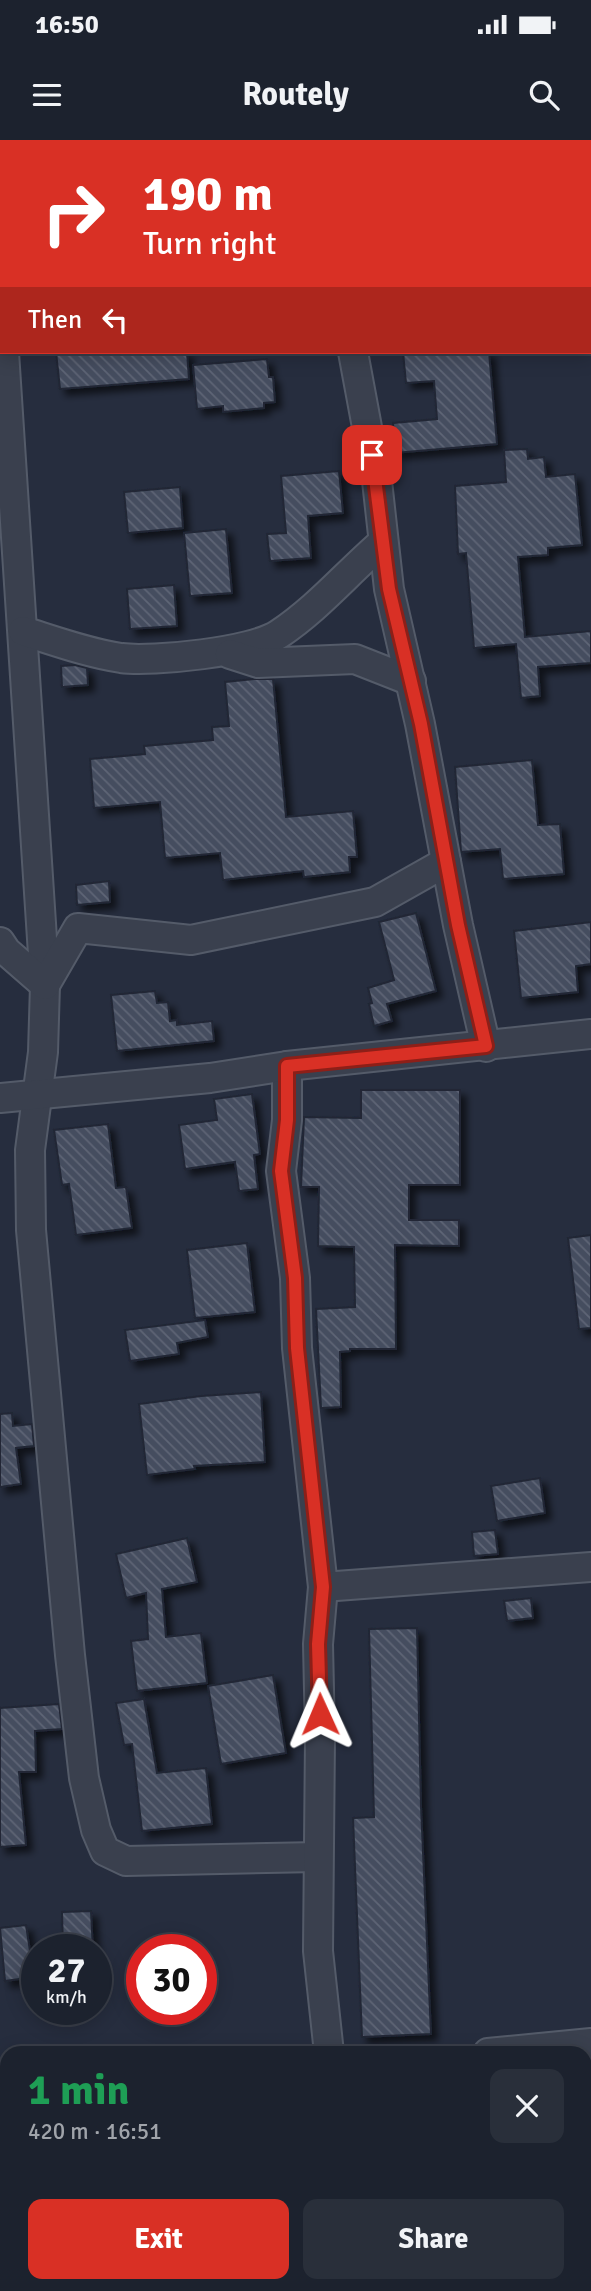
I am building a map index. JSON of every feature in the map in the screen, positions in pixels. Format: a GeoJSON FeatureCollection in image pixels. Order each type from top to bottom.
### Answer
{"type":"FeatureCollection","features":[{"type":"Feature","properties":{"kind":"street"},"geometry":{"type":"LineString","coordinates":[[5,354],[45,985],[43,1052],[30,1150],[31,1230],[84,1778],[96,1830],[105,1851],[126,1861],[318,1857]]}},
{"type":"Feature","properties":{"kind":"street"},"geometry":{"type":"LineString","coordinates":[[353,354],[377,481],[389,589],[411,681],[458,925],[486,1046]]}},
{"type":"Feature","properties":{"kind":"street"},"geometry":{"type":"LineString","coordinates":[[23,631],[121,658],[147,659],[256,645],[276,636],[320,603],[352,569],[383,542]]}},
{"type":"Feature","properties":{"kind":"street"},"geometry":{"type":"LineString","coordinates":[[223,651],[258,663],[355,659],[411,681]]}},
{"type":"Feature","properties":{"kind":"street"},"geometry":{"type":"LineString","coordinates":[[45,985],[78,928],[191,940],[375,902],[446,862]]}},
{"type":"Feature","properties":{"kind":"street"},"geometry":{"type":"LineString","coordinates":[[0,942],[6,951],[45,985]]}},
{"type":"Feature","properties":{"kind":"street"},"geometry":{"type":"LineString","coordinates":[[0,1098],[209,1078],[287,1066],[591,1034]]}},
{"type":"Feature","properties":{"kind":"street"},"geometry":{"type":"LineString","coordinates":[[287,1066],[287,1120],[281,1171],[295,1278],[297,1348],[323,1587],[318,1644],[318,1951],[328,2046]]}},
{"type":"Feature","properties":{"kind":"street"},"geometry":{"type":"LineString","coordinates":[[323,1587],[591,1567]]}},
{"type":"Feature","properties":{"kind":"street"},"geometry":{"type":"LineString","coordinates":[[560,2046],[591,2043]]}},
{"type":"Feature","properties":{"kind":"building"},"geometry":{"type":"Polygon","coordinates":[[[56,354],[187,354],[189,379],[60,389],[56,354]]]}},
{"type":"Feature","properties":{"kind":"building"},"geometry":{"type":"Polygon","coordinates":[[[403,354],[489,354],[497,444],[395,453],[393,423],[437,419],[434,381],[406,383],[403,354]]]}},
{"type":"Feature","properties":{"kind":"building"},"geometry":{"type":"Polygon","coordinates":[[[267,359],[269,377],[273,377],[275,402],[264,403],[264,408],[223,412],[223,406],[197,409],[193,365],[267,359]]]}},
{"type":"Feature","properties":{"kind":"building"},"geometry":{"type":"Polygon","coordinates":[[[527,449],[528,459],[544,457],[546,477],[575,474],[582,545],[548,548],[548,555],[518,557],[525,637],[591,631],[591,663],[538,667],[540,696],[521,698],[516,644],[474,648],[466,553],[458,554],[455,486],[506,482],[504,450],[527,449]]]}},
{"type":"Feature","properties":{"kind":"building"},"geometry":{"type":"Polygon","coordinates":[[[339,471],[343,513],[308,516],[311,558],[270,561],[267,534],[286,533],[281,476],[339,471]]]}},
{"type":"Feature","properties":{"kind":"building"},"geometry":{"type":"Polygon","coordinates":[[[180,487],[183,528],[128,533],[124,492],[180,487]]]}},
{"type":"Feature","properties":{"kind":"building"},"geometry":{"type":"Polygon","coordinates":[[[226,529],[232,593],[190,596],[184,533],[226,529]]]}},
{"type":"Feature","properties":{"kind":"building"},"geometry":{"type":"Polygon","coordinates":[[[174,585],[177,626],[130,629],[127,589],[174,585]]]}},
{"type":"Feature","properties":{"kind":"building"},"geometry":{"type":"Polygon","coordinates":[[[61,666],[87,668],[88,685],[62,687],[61,666]]]}},
{"type":"Feature","properties":{"kind":"building"},"geometry":{"type":"Polygon","coordinates":[[[273,679],[286,817],[353,811],[357,857],[349,857],[350,872],[304,877],[303,871],[223,880],[220,853],[165,858],[160,802],[94,808],[90,759],[145,754],[144,746],[213,740],[212,727],[229,726],[225,682],[273,679]]]}},
{"type":"Feature","properties":{"kind":"building"},"geometry":{"type":"Polygon","coordinates":[[[532,760],[538,825],[560,824],[564,874],[503,879],[500,849],[461,852],[455,767],[532,760]]]}},
{"type":"Feature","properties":{"kind":"building"},"geometry":{"type":"Polygon","coordinates":[[[109,881],[110,902],[77,905],[76,885],[109,881]]]}},
{"type":"Feature","properties":{"kind":"building"},"geometry":{"type":"Polygon","coordinates":[[[416,913],[436,991],[387,1004],[392,1021],[374,1026],[368,988],[394,980],[379,922],[416,913]]]}},
{"type":"Feature","properties":{"kind":"building"},"geometry":{"type":"Polygon","coordinates":[[[591,922],[591,964],[576,966],[578,992],[521,998],[514,931],[591,922]]]}},
{"type":"Feature","properties":{"kind":"building"},"geometry":{"type":"Polygon","coordinates":[[[155,991],[157,1003],[168,1002],[170,1021],[177,1020],[177,1025],[212,1021],[214,1041],[117,1051],[111,995],[155,991]]]}},
{"type":"Feature","properties":{"kind":"building"},"geometry":{"type":"Polygon","coordinates":[[[361,1090],[460,1090],[460,1185],[409,1185],[409,1220],[459,1220],[459,1246],[395,1245],[396,1349],[350,1349],[340,1352],[341,1407],[321,1408],[316,1309],[355,1307],[354,1247],[318,1246],[319,1187],[301,1187],[304,1117],[361,1118],[361,1090]]]}},
{"type":"Feature","properties":{"kind":"building"},"geometry":{"type":"Polygon","coordinates":[[[252,1094],[260,1154],[254,1155],[258,1189],[239,1191],[235,1162],[185,1169],[179,1125],[217,1120],[214,1099],[252,1094]]]}},
{"type":"Feature","properties":{"kind":"building"},"geometry":{"type":"Polygon","coordinates":[[[108,1124],[116,1188],[126,1187],[132,1228],[76,1235],[69,1184],[62,1185],[54,1130],[108,1124]]]}},
{"type":"Feature","properties":{"kind":"building"},"geometry":{"type":"Polygon","coordinates":[[[591,1235],[591,1328],[579,1329],[568,1238],[591,1235]]]}},
{"type":"Feature","properties":{"kind":"building"},"geometry":{"type":"Polygon","coordinates":[[[247,1243],[255,1312],[195,1318],[187,1250],[247,1243]]]}},
{"type":"Feature","properties":{"kind":"building"},"geometry":{"type":"Polygon","coordinates":[[[205,1320],[208,1337],[177,1343],[179,1354],[130,1361],[125,1330],[205,1320]]]}},
{"type":"Feature","properties":{"kind":"building"},"geometry":{"type":"Polygon","coordinates":[[[261,1392],[265,1462],[194,1466],[195,1469],[147,1475],[139,1404],[261,1392]]]}},
{"type":"Feature","properties":{"kind":"building"},"geometry":{"type":"Polygon","coordinates":[[[12,1413],[13,1426],[32,1424],[34,1446],[16,1448],[21,1484],[0,1487],[0,1414],[12,1413]]]}},
{"type":"Feature","properties":{"kind":"building"},"geometry":{"type":"Polygon","coordinates":[[[540,1478],[545,1513],[497,1521],[491,1486],[540,1478]]]}},
{"type":"Feature","properties":{"kind":"building"},"geometry":{"type":"Polygon","coordinates":[[[495,1530],[498,1554],[474,1556],[472,1532],[495,1530]]]}},
{"type":"Feature","properties":{"kind":"building"},"geometry":{"type":"Polygon","coordinates":[[[187,1538],[197,1582],[162,1589],[166,1637],[201,1633],[207,1683],[137,1691],[131,1641],[148,1639],[146,1593],[126,1598],[116,1554],[187,1538]]]}},
{"type":"Feature","properties":{"kind":"building"},"geometry":{"type":"Polygon","coordinates":[[[531,1598],[533,1618],[507,1621],[504,1601],[531,1598]]]}},
{"type":"Feature","properties":{"kind":"building"},"geometry":{"type":"Polygon","coordinates":[[[417,1628],[421,1806],[431,2034],[362,2037],[353,1818],[374,1817],[369,1629],[417,1628]]]}},
{"type":"Feature","properties":{"kind":"building"},"geometry":{"type":"Polygon","coordinates":[[[273,1675],[286,1753],[221,1764],[208,1686],[273,1675]]]}},
{"type":"Feature","properties":{"kind":"building"},"geometry":{"type":"Polygon","coordinates":[[[144,1699],[157,1773],[206,1768],[212,1824],[142,1831],[132,1744],[124,1745],[116,1703],[144,1699]]]}},
{"type":"Feature","properties":{"kind":"building"},"geometry":{"type":"Polygon","coordinates":[[[59,1704],[62,1729],[35,1731],[36,1772],[19,1772],[26,1845],[0,1847],[0,1708],[59,1704]]]}},
{"type":"Feature","properties":{"kind":"building"},"geometry":{"type":"Polygon","coordinates":[[[91,1911],[92,1934],[63,1934],[62,1912],[91,1911]]]}},
{"type":"Feature","properties":{"kind":"building"},"geometry":{"type":"Polygon","coordinates":[[[26,1925],[27,1934],[21,1934],[21,1979],[5,1981],[0,1928],[26,1925]]]}},
{"type":"Feature","properties":{"kind":"route"},"geometry":{"type":"LineString","coordinates":[[320,1714],[318,1644],[323,1587],[297,1348],[295,1278],[281,1171],[287,1120],[287,1066],[486,1046],[458,925],[421,724],[389,589],[372,455]]}}]}
